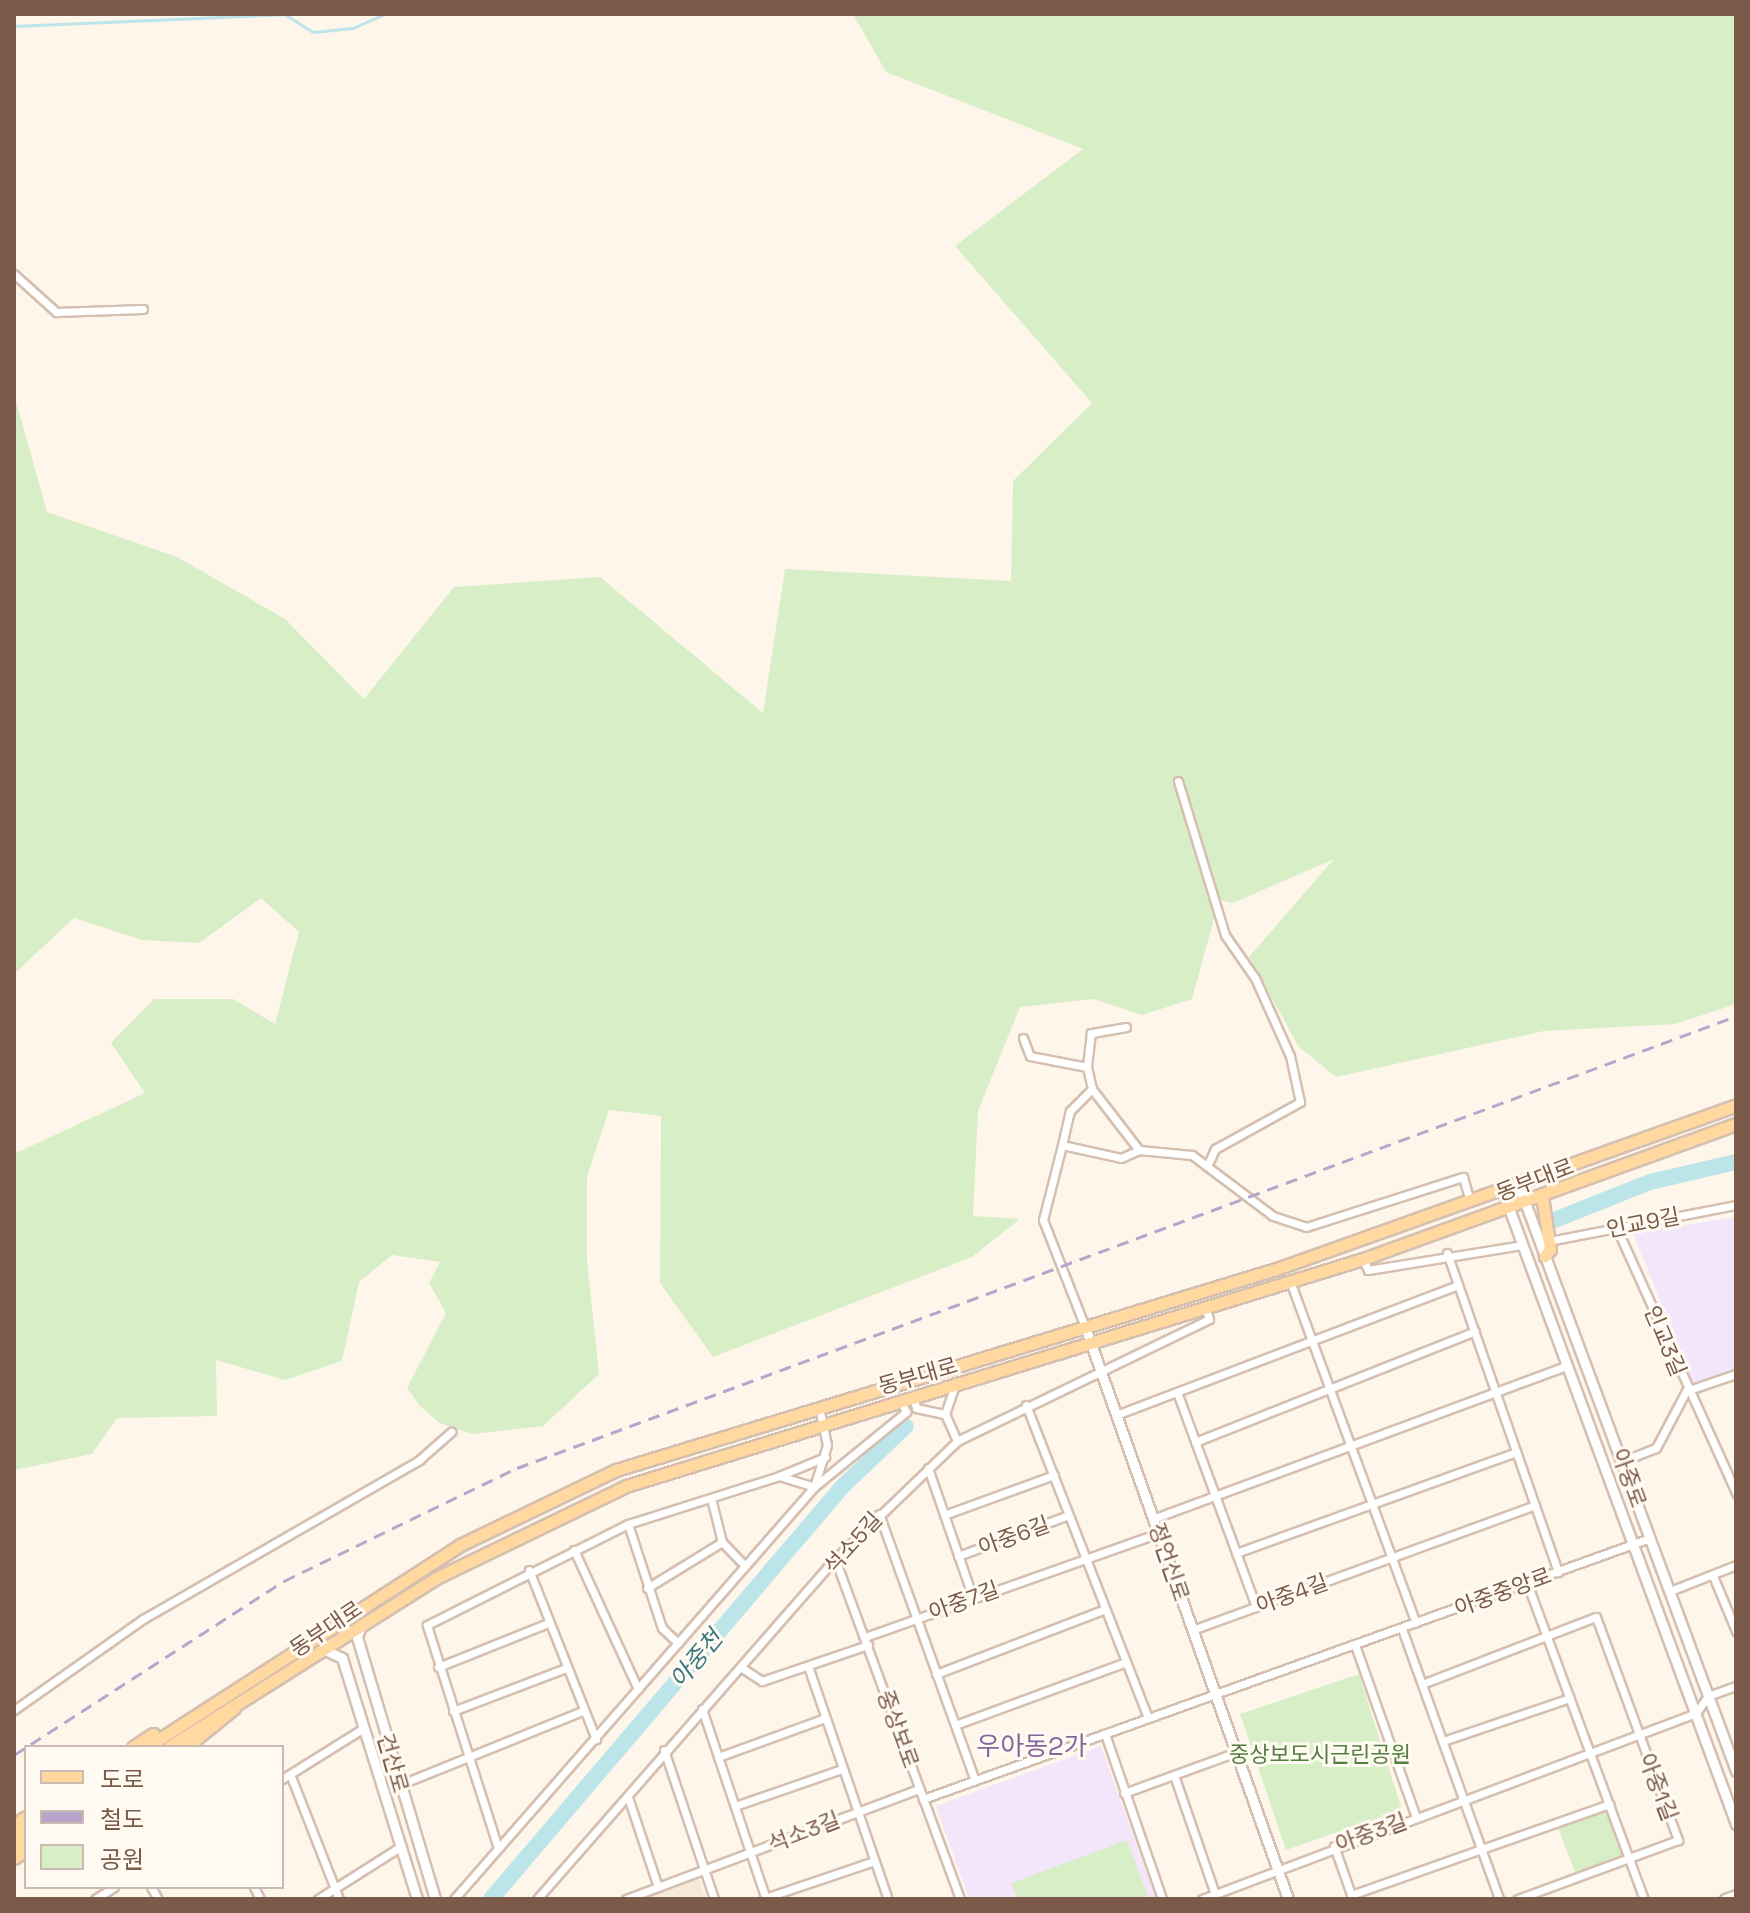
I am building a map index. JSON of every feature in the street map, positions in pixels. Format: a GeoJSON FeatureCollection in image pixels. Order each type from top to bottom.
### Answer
{"type":"FeatureCollection","features":[{"type":"Feature","properties":{"kind":"main road","name":"동부대로"},"geometry":{"type":"LineString","coordinates":[[150,1745],[289,1651],[522,1512],[616,1470],[819,1405],[1085,1327],[1471,1204],[1736,1105]]}},
{"type":"Feature","properties":{"kind":"main road","name":"동부대로"},"geometry":{"type":"LineString","coordinates":[[172,1745],[436,1578],[626,1486],[913,1395],[1206,1310],[1363,1259],[1509,1209],[1736,1124]]}},
{"type":"Feature","properties":{"kind":"main road"},"geometry":{"type":"LineString","coordinates":[[1542,1196],[1540,1221],[1549,1241],[1545,1256]]}},
{"type":"Feature","properties":{"kind":"main road"},"geometry":{"type":"LineString","coordinates":[[136,1745],[289,1651]]}},
{"type":"Feature","properties":{"kind":"main road","name":"동부대로"},"geometry":{"type":"LineString","coordinates":[[191,1745],[234,1708]]}},
{"type":"Feature","properties":{"kind":"street"},"geometry":{"type":"LineString","coordinates":[[14,274],[56,312],[143,309]]}},
{"type":"Feature","properties":{"kind":"street"},"geometry":{"type":"LineString","coordinates":[[1178,781],[1225,935],[1255,978],[1290,1056],[1300,1102],[1215,1149],[1207,1166]]}},
{"type":"Feature","properties":{"kind":"street"},"geometry":{"type":"LineString","coordinates":[[1126,1027],[1091,1033],[1087,1067],[1092,1089],[1139,1150]]}},
{"type":"Feature","properties":{"kind":"street"},"geometry":{"type":"LineString","coordinates":[[1023,1038],[1030,1056],[1087,1067]]}},
{"type":"Feature","properties":{"kind":"street"},"geometry":{"type":"LineString","coordinates":[[1085,1327],[1043,1220],[1070,1111],[1092,1089]]}},
{"type":"Feature","properties":{"kind":"street"},"geometry":{"type":"LineString","coordinates":[[1062,1145],[1121,1158],[1139,1150],[1192,1155],[1288,1224],[1327,1224],[1463,1177],[1471,1204]]}},
{"type":"Feature","properties":{"kind":"street","name":"아중로"},"geometry":{"type":"LineString","coordinates":[[1519,1186],[1736,1771]]}},
{"type":"Feature","properties":{"kind":"street","name":"아중로"},"geometry":{"type":"LineString","coordinates":[[1503,1192],[1736,1824]]}},
{"type":"Feature","properties":{"kind":"street","name":"인교9길"},"geometry":{"type":"LineString","coordinates":[[1549,1241],[1736,1205]]}},
{"type":"Feature","properties":{"kind":"street","name":"인교3길"},"geometry":{"type":"LineString","coordinates":[[1617,1229],[1686,1391],[1699,1397],[1736,1493]]}},
{"type":"Feature","properties":{"kind":"street"},"geometry":{"type":"LineString","coordinates":[[1363,1259],[1368,1270],[1447,1253],[1523,1245]]}},
{"type":"Feature","properties":{"kind":"street"},"geometry":{"type":"LineString","coordinates":[[1447,1253],[1558,1572]]}},
{"type":"Feature","properties":{"kind":"street"},"geometry":{"type":"LineString","coordinates":[[1290,1281],[1416,1623]]}},
{"type":"Feature","properties":{"kind":"street"},"geometry":{"type":"LineString","coordinates":[[1116,1415],[1458,1285]]}},
{"type":"Feature","properties":{"kind":"street","name":"석소5길"},"geometry":{"type":"LineString","coordinates":[[537,1899],[628,1797],[664,1750],[742,1668],[835,1559],[957,1441],[1209,1319],[1206,1310]]}},
{"type":"Feature","properties":{"kind":"street","name":"정언신로"},"geometry":{"type":"LineString","coordinates":[[1085,1327],[1155,1518],[1192,1630],[1219,1696],[1231,1754],[1279,1867],[1288,1899]]}},
{"type":"Feature","properties":{"kind":"street"},"geometry":{"type":"LineString","coordinates":[[1195,1442],[1475,1331]]}},
{"type":"Feature","properties":{"kind":"street"},"geometry":{"type":"LineString","coordinates":[[1155,1518],[1425,1421],[1568,1365]]}},
{"type":"Feature","properties":{"kind":"street"},"geometry":{"type":"LineString","coordinates":[[1623,1461],[1656,1448],[1686,1391],[1736,1374]]}},
{"type":"Feature","properties":{"kind":"street"},"geometry":{"type":"LineString","coordinates":[[956,1382],[945,1414],[957,1441]]}},
{"type":"Feature","properties":{"kind":"street"},"geometry":{"type":"LineString","coordinates":[[1177,1392],[1256,1607]]}},
{"type":"Feature","properties":{"kind":"street"},"geometry":{"type":"LineString","coordinates":[[913,1395],[916,1408]]}},
{"type":"Feature","properties":{"kind":"street"},"geometry":{"type":"LineString","coordinates":[[900,1400],[906,1412]]}},
{"type":"Feature","properties":{"kind":"street"},"geometry":{"type":"LineString","coordinates":[[814,1487],[825,1457],[824,1424],[819,1405]]}},
{"type":"Feature","properties":{"kind":"street","name":"아중6길"},"geometry":{"type":"LineString","coordinates":[[1026,1405],[1148,1718]]}},
{"type":"Feature","properties":{"kind":"street"},"geometry":{"type":"LineString","coordinates":[[454,1899],[596,1739],[743,1564],[814,1487],[906,1412],[916,1408],[945,1414]]}},
{"type":"Feature","properties":{"kind":"street"},"geometry":{"type":"LineString","coordinates":[[14,1710],[143,1619],[407,1468],[451,1432]]}},
{"type":"Feature","properties":{"kind":"street"},"geometry":{"type":"LineString","coordinates":[[1236,1553],[1516,1452]]}},
{"type":"Feature","properties":{"kind":"street"},"geometry":{"type":"LineString","coordinates":[[498,1848],[427,1625],[529,1570],[628,1524],[779,1476],[825,1457]]}},
{"type":"Feature","properties":{"kind":"street"},"geometry":{"type":"LineString","coordinates":[[928,1468],[973,1598]]}},
{"type":"Feature","properties":{"kind":"street","name":"아중6길"},"geometry":{"type":"LineString","coordinates":[[944,1515],[1054,1475]]}},
{"type":"Feature","properties":{"kind":"street"},"geometry":{"type":"LineString","coordinates":[[779,1476],[814,1487]]}},
{"type":"Feature","properties":{"kind":"street"},"geometry":{"type":"LineString","coordinates":[[711,1498],[722,1542],[743,1564]]}},
{"type":"Feature","properties":{"kind":"street","name":"아중4길"},"geometry":{"type":"LineString","coordinates":[[1192,1630],[1535,1505]]}},
{"type":"Feature","properties":{"kind":"street","name":"아중7길"},"geometry":{"type":"LineString","coordinates":[[879,1514],[975,1780]]}},
{"type":"Feature","properties":{"kind":"street","name":"아중6길"},"geometry":{"type":"LineString","coordinates":[[958,1556],[1069,1515]]}},
{"type":"Feature","properties":{"kind":"street"},"geometry":{"type":"LineString","coordinates":[[628,1524],[662,1628],[678,1643]]}},
{"type":"Feature","properties":{"kind":"street"},"geometry":{"type":"LineString","coordinates":[[1086,1558],[1159,1533]]}},
{"type":"Feature","properties":{"kind":"street","name":"아중중앙로"},"geometry":{"type":"LineString","coordinates":[[923,1799],[1148,1718],[1219,1696],[1650,1538]]}},
{"type":"Feature","properties":{"kind":"street"},"geometry":{"type":"LineString","coordinates":[[647,1588],[722,1542]]}},
{"type":"Feature","properties":{"kind":"street"},"geometry":{"type":"LineString","coordinates":[[574,1550],[638,1689]]}},
{"type":"Feature","properties":{"kind":"street","name":"아중6길"},"geometry":{"type":"LineString","coordinates":[[1012,1585],[1086,1558]]}},
{"type":"Feature","properties":{"kind":"street","name":"중상보로"},"geometry":{"type":"LineString","coordinates":[[835,1559],[960,1899]]}},
{"type":"Feature","properties":{"kind":"street"},"geometry":{"type":"LineString","coordinates":[[1670,1591],[1736,1565]]}},
{"type":"Feature","properties":{"kind":"street"},"geometry":{"type":"LineString","coordinates":[[529,1570],[563,1669],[596,1739]]}},
{"type":"Feature","properties":{"kind":"street"},"geometry":{"type":"LineString","coordinates":[[1713,1576],[1736,1631]]}},
{"type":"Feature","properties":{"kind":"street"},"geometry":{"type":"LineString","coordinates":[[1527,1583],[1644,1899]]}},
{"type":"Feature","properties":{"kind":"street","name":"아중7길"},"geometry":{"type":"LineString","coordinates":[[742,1668],[762,1681],[808,1666],[916,1618],[1012,1585]]}},
{"type":"Feature","properties":{"kind":"street"},"geometry":{"type":"LineString","coordinates":[[936,1674],[1105,1609]]}},
{"type":"Feature","properties":{"kind":"street"},"geometry":{"type":"LineString","coordinates":[[1422,1684],[1596,1617],[1638,1734],[1696,1713],[1708,1696],[1736,1686]]}},
{"type":"Feature","properties":{"kind":"street"},"geometry":{"type":"LineString","coordinates":[[438,1667],[548,1623]]}},
{"type":"Feature","properties":{"kind":"street","name":"건산로"},"geometry":{"type":"LineString","coordinates":[[361,1626],[357,1637],[435,1899]]}},
{"type":"Feature","properties":{"kind":"street"},"geometry":{"type":"LineString","coordinates":[[1402,1629],[1499,1899]]}},
{"type":"Feature","properties":{"kind":"street"},"geometry":{"type":"LineString","coordinates":[[1355,1645],[1416,1817]]}},
{"type":"Feature","properties":{"kind":"street","name":"건산로"},"geometry":{"type":"LineString","coordinates":[[325,1650],[342,1658],[417,1899]]}},
{"type":"Feature","properties":{"kind":"street"},"geometry":{"type":"LineString","coordinates":[[955,1725],[1126,1662]]}},
{"type":"Feature","properties":{"kind":"street","name":"석소3길"},"geometry":{"type":"LineString","coordinates":[[808,1666],[888,1899]]}},
{"type":"Feature","properties":{"kind":"street"},"geometry":{"type":"LineString","coordinates":[[453,1711],[563,1669]]}},
{"type":"Feature","properties":{"kind":"street"},"geometry":{"type":"LineString","coordinates":[[1443,1741],[1570,1698]]}},
{"type":"Feature","properties":{"kind":"street"},"geometry":{"type":"LineString","coordinates":[[702,1709],[718,1757],[825,1718]]}},
{"type":"Feature","properties":{"kind":"street"},"geometry":{"type":"LineString","coordinates":[[399,1785],[582,1711]]}},
{"type":"Feature","properties":{"kind":"street"},"geometry":{"type":"LineString","coordinates":[[284,1778],[362,1729]]}},
{"type":"Feature","properties":{"kind":"street"},"geometry":{"type":"LineString","coordinates":[[1105,1734],[1162,1899]]}},
{"type":"Feature","properties":{"kind":"street","name":"아중1길"},"geometry":{"type":"LineString","coordinates":[[1518,1899],[1678,1840],[1638,1734],[1529,1773]]}},
{"type":"Feature","properties":{"kind":"street"},"geometry":{"type":"LineString","coordinates":[[664,1750],[714,1899]]}},
{"type":"Feature","properties":{"kind":"street"},"geometry":{"type":"LineString","coordinates":[[1124,1793],[1231,1754]]}},
{"type":"Feature","properties":{"kind":"street","name":"석소3길"},"geometry":{"type":"LineString","coordinates":[[718,1757],[766,1898],[874,1861]]}},
{"type":"Feature","properties":{"kind":"street","name":"석소3길"},"geometry":{"type":"LineString","coordinates":[[735,1806],[842,1769]]}},
{"type":"Feature","properties":{"kind":"street","name":"아중3길"},"geometry":{"type":"LineString","coordinates":[[1202,1899],[1529,1773]]}},
{"type":"Feature","properties":{"kind":"street"},"geometry":{"type":"LineString","coordinates":[[290,1774],[339,1899]]}},
{"type":"Feature","properties":{"kind":"street"},"geometry":{"type":"LineString","coordinates":[[1174,1775],[1215,1894]]}},
{"type":"Feature","properties":{"kind":"street","name":"석소3길"},"geometry":{"type":"LineString","coordinates":[[626,1899],[919,1789]]}},
{"type":"Feature","properties":{"kind":"street"},"geometry":{"type":"LineString","coordinates":[[628,1797],[658,1887]]}},
{"type":"Feature","properties":{"kind":"street"},"geometry":{"type":"LineString","coordinates":[[1334,1846],[1352,1897],[1609,1804]]}},
{"type":"Feature","properties":{"kind":"street"},"geometry":{"type":"LineString","coordinates":[[318,1899],[400,1847]]}},
{"type":"Feature","properties":{"kind":"street"},"geometry":{"type":"LineString","coordinates":[[1725,1899],[1736,1895]]}},
{"type":"Feature","properties":{"kind":"shaded area"},"geometry":{"type":"Polygon","coordinates":[[[1736,1217],[1736,1369],[1693,1384],[1633,1233],[1736,1217]]]}},
{"type":"Feature","properties":{"kind":"shaded area"},"geometry":{"type":"Polygon","coordinates":[[[1101,1746],[1156,1899],[969,1899],[936,1806],[1101,1746]]]}},
{"type":"Feature","properties":{"kind":"shaded area"},"geometry":{"type":"Polygon","coordinates":[[[699,1878],[706,1899],[643,1899],[699,1878]]]}},
{"type":"Feature","properties":{"kind":"green space"},"geometry":{"type":"Polygon","coordinates":[[[853,14],[1736,14],[1736,1004],[1675,1024],[1544,1031],[1336,1077],[1299,1047],[1249,957],[1334,859],[1233,903],[1219,900],[1192,999],[1142,1015],[1093,999],[1020,1007],[978,1111],[973,1216],[1020,1219],[972,1257],[713,1357],[660,1283],[661,1116],[609,1110],[587,1177],[587,1260],[599,1374],[543,1426],[473,1434],[440,1423],[420,1406],[407,1388],[446,1313],[429,1283],[440,1262],[392,1255],[359,1282],[342,1361],[285,1380],[216,1360],[217,1416],[117,1418],[92,1454],[14,1470],[14,1154],[145,1093],[111,1043],[154,999],[233,999],[275,1024],[299,932],[261,898],[199,943],[142,940],[74,918],[14,974],[14,394],[47,512],[177,557],[285,619],[364,699],[454,587],[600,577],[763,713],[785,569],[1011,581],[1013,481],[1092,403],[955,246],[1083,149],[886,72],[853,14]]]}},
{"type":"Feature","properties":{"kind":"green space","name":"중상보도시근린공원"},"geometry":{"type":"Polygon","coordinates":[[[1359,1674],[1402,1810],[1286,1850],[1240,1714],[1359,1674]]]}},
{"type":"Feature","properties":{"kind":"green space"},"geometry":{"type":"Polygon","coordinates":[[[1609,1804],[1630,1857],[1577,1877],[1556,1823],[1609,1804]]]}},
{"type":"Feature","properties":{"kind":"green space"},"geometry":{"type":"Polygon","coordinates":[[[1127,1840],[1149,1899],[1017,1899],[1011,1883],[1127,1840]]]}},
{"type":"Feature","properties":{"kind":"waterway"},"geometry":{"type":"LineString","coordinates":[[14,26],[284,14],[313,32],[353,28],[384,14]]}},
{"type":"Feature","properties":{"kind":"waterway"},"geometry":{"type":"LineString","coordinates":[[736,14],[747,14]]}},
{"type":"Feature","properties":{"kind":"waterway"},"geometry":{"type":"LineString","coordinates":[[1552,1221],[1650,1182],[1736,1162]]}},
{"type":"Feature","properties":{"kind":"waterway","name":"아중천"},"geometry":{"type":"LineString","coordinates":[[491,1899],[842,1487],[906,1426]]}},
{"type":"Feature","properties":{"kind":"railway"},"geometry":{"type":"LineString","coordinates":[[30,1745],[284,1581],[517,1468],[1736,1016]]}},
{"type":"Feature","properties":{"kind":"railway"},"geometry":{"type":"LineString","coordinates":[[14,1755],[24,1749]]}},
{"type":"Feature","properties":{"kind":"district","name":"우아동2가"},"geometry":{"type":"Point","coordinates":[1032,1747]}}]}
